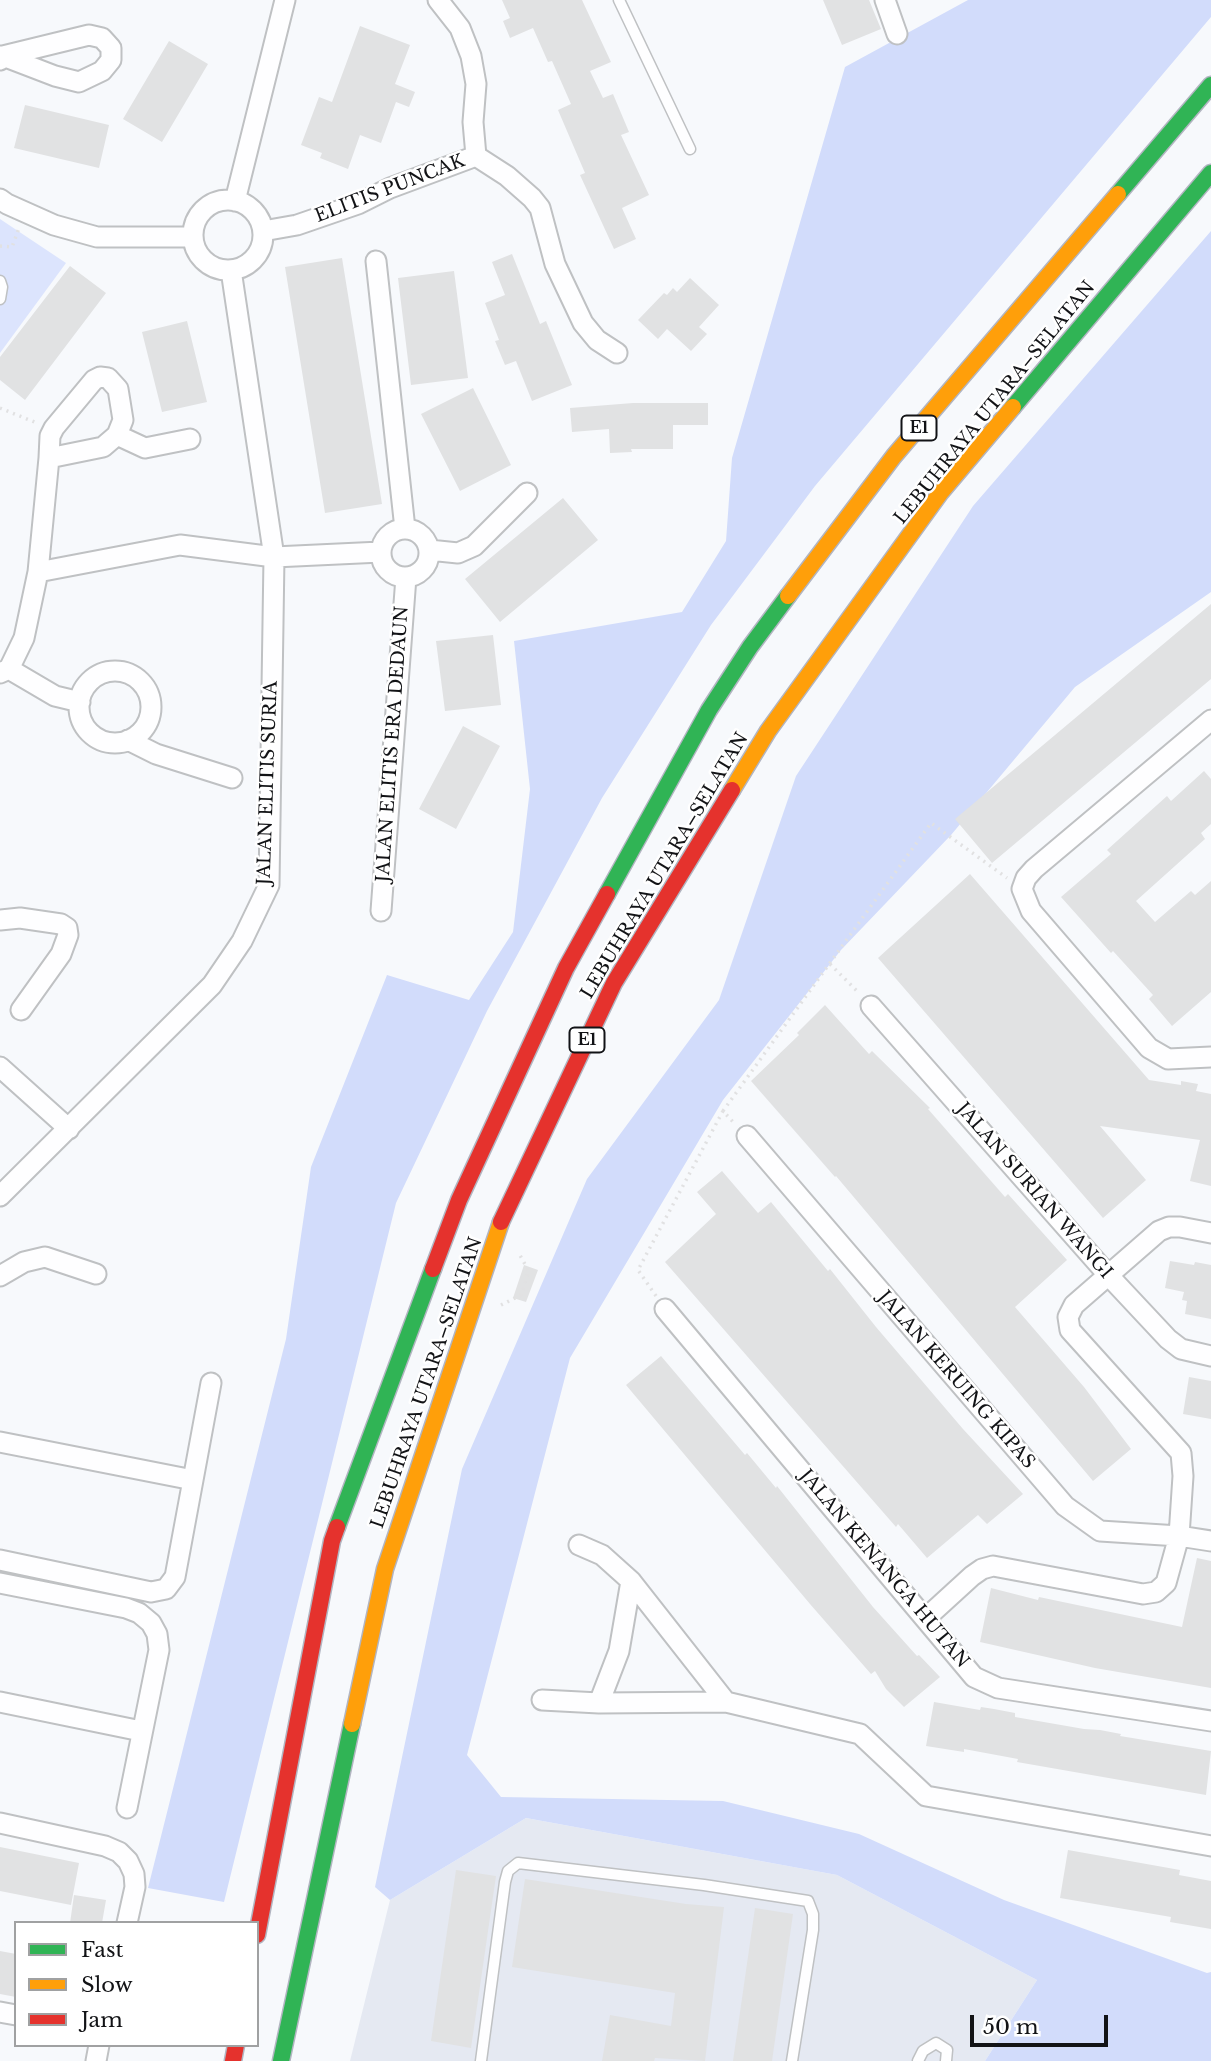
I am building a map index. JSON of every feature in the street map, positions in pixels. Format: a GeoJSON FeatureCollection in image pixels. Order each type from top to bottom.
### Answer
{"type":"FeatureCollection","features":[{"type":"Feature","properties":{"kind":"highway","name":"LEBUHRAYA UTARA–SELATAN"},"geometry":{"type":"LineString","coordinates":[[259,1924],[332,1541],[459,1200],[566,968],[709,710],[751,647],[894,456],[1211,85]]}},
{"type":"Feature","properties":{"kind":"highway","name":"LEBUHRAYA UTARA–SELATAN"},"geometry":{"type":"LineString","coordinates":[[281,2061],[385,1569],[498,1229],[614,983],[768,731],[941,492],[1211,173]]}},
{"type":"Feature","properties":{"kind":"street"},"geometry":{"type":"LineString","coordinates":[[235,201],[285,0]]}},
{"type":"Feature","properties":{"kind":"street"},"geometry":{"type":"LineString","coordinates":[[438,0],[460,28]]}},
{"type":"Feature","properties":{"kind":"street"},"geometry":{"type":"LineString","coordinates":[[451,0],[471,56],[477,84],[473,122],[475,156],[507,176],[533,198],[540,208],[555,264],[583,323],[597,341],[617,353]]}},
{"type":"Feature","properties":{"kind":"street"},"geometry":{"type":"LineString","coordinates":[[885,0],[897,34]]}},
{"type":"Feature","properties":{"kind":"street"},"geometry":{"type":"LineString","coordinates":[[89,35],[102,38],[111,48],[111,60],[102,71],[79,82],[1,57],[89,35]]}},
{"type":"Feature","properties":{"kind":"street","name":"ELITIS PUNCAK"},"geometry":{"type":"LineString","coordinates":[[263,231],[296,225],[358,204],[390,188],[475,156]]}},
{"type":"Feature","properties":{"kind":"street"},"geometry":{"type":"LineString","coordinates":[[0,199],[54,225],[97,237],[192,237]]}},
{"type":"Feature","properties":{"kind":"street"},"geometry":{"type":"LineString","coordinates":[[224,200],[235,201],[254,212],[260,220],[263,231],[259,253],[242,268],[220,270],[201,258],[192,237],[198,216],[205,208],[224,200]]}},
{"type":"Feature","properties":{"kind":"street"},"geometry":{"type":"LineString","coordinates":[[376,261],[405,529]]}},
{"type":"Feature","properties":{"kind":"street","name":"JALAN ELITIS SURIA"},"geometry":{"type":"LineString","coordinates":[[0,1196],[212,985],[242,941],[269,885],[274,557],[231,270]]}},
{"type":"Feature","properties":{"kind":"street"},"geometry":{"type":"LineString","coordinates":[[48,458],[103,447],[117,435],[123,419],[118,389],[108,378],[100,377],[94,380],[50,436],[48,458],[38,572],[24,638],[5,671],[55,696],[80,702]]}},
{"type":"Feature","properties":{"kind":"street"},"geometry":{"type":"LineString","coordinates":[[117,435],[145,448],[190,439]]}},
{"type":"Feature","properties":{"kind":"street"},"geometry":{"type":"LineString","coordinates":[[429,550],[458,553],[474,546],[527,493]]}},
{"type":"Feature","properties":{"kind":"street"},"geometry":{"type":"LineString","coordinates":[[405,529],[418,533],[429,550],[425,565],[406,577],[398,576],[385,567],[381,552],[391,533],[405,529]]}},
{"type":"Feature","properties":{"kind":"street"},"geometry":{"type":"LineString","coordinates":[[38,572],[180,544],[274,557],[381,552]]}},
{"type":"Feature","properties":{"kind":"street","name":"JALAN ELITIS ERA DEDAUN"},"geometry":{"type":"LineString","coordinates":[[381,911],[406,577]]}},
{"type":"Feature","properties":{"kind":"street"},"geometry":{"type":"LineString","coordinates":[[108,671],[119,671],[139,680],[151,700],[151,712],[147,724],[139,734],[117,743],[104,741],[93,735],[80,714],[80,702],[89,682],[108,671]]}},
{"type":"Feature","properties":{"kind":"street"},"geometry":{"type":"LineString","coordinates":[[1211,720],[1034,869],[1026,878],[1022,889],[1031,911],[1149,1048],[1168,1059],[1211,1057]]}},
{"type":"Feature","properties":{"kind":"street"},"geometry":{"type":"LineString","coordinates":[[128,740],[156,754],[232,778]]}},
{"type":"Feature","properties":{"kind":"street"},"geometry":{"type":"LineString","coordinates":[[0,920],[20,918],[67,928],[68,935],[61,954],[21,1010]]}},
{"type":"Feature","properties":{"kind":"street","name":"JALAN SURIAN WANGI"},"geometry":{"type":"LineString","coordinates":[[871,1006],[1168,1339],[1181,1349],[1211,1356]]}},
{"type":"Feature","properties":{"kind":"street"},"geometry":{"type":"LineString","coordinates":[[0,1067],[69,1129]]}},
{"type":"Feature","properties":{"kind":"street","name":"JALAN KERUING KIPAS"},"geometry":{"type":"LineString","coordinates":[[747,1136],[1065,1506],[1100,1531],[1179,1536],[1211,1541]]}},
{"type":"Feature","properties":{"kind":"street"},"geometry":{"type":"LineString","coordinates":[[926,1618],[972,1576],[993,1566],[1143,1594],[1156,1592],[1166,1583],[1179,1536],[1183,1476],[1181,1452],[1070,1329],[1068,1317],[1074,1305],[1159,1231],[1169,1227],[1211,1233]]}},
{"type":"Feature","properties":{"kind":"street"},"geometry":{"type":"LineString","coordinates":[[0,1276],[24,1262],[45,1257],[96,1274]]}},
{"type":"Feature","properties":{"kind":"street","name":"JALAN KENANGA HUTAN"},"geometry":{"type":"LineString","coordinates":[[665,1309],[974,1677],[998,1688],[1211,1721]]}},
{"type":"Feature","properties":{"kind":"street"},"geometry":{"type":"LineString","coordinates":[[0,1560],[151,1592],[166,1589],[175,1577],[211,1383]]}},
{"type":"Feature","properties":{"kind":"street"},"geometry":{"type":"LineString","coordinates":[[0,1442],[193,1480]]}},
{"type":"Feature","properties":{"kind":"street"},"geometry":{"type":"LineString","coordinates":[[579,1545],[602,1555],[631,1580],[726,1702]]}},
{"type":"Feature","properties":{"kind":"street"},"geometry":{"type":"LineString","coordinates":[[599,1703],[619,1651],[631,1580]]}},
{"type":"Feature","properties":{"kind":"street"},"geometry":{"type":"LineString","coordinates":[[0,1583],[126,1608],[139,1613],[151,1623],[157,1634],[159,1650],[127,1808]]}},
{"type":"Feature","properties":{"kind":"street"},"geometry":{"type":"LineString","coordinates":[[542,1700],[599,1703],[726,1702],[860,1734],[926,1796],[1211,1846]]}},
{"type":"Feature","properties":{"kind":"street"},"geometry":{"type":"LineString","coordinates":[[0,1702],[141,1731]]}},
{"type":"Feature","properties":{"kind":"street"},"geometry":{"type":"LineString","coordinates":[[0,1823],[105,1846],[119,1852],[134,1874],[135,1887],[127,1921]]}},
{"type":"Feature","properties":{"kind":"lane"},"geometry":{"type":"LineString","coordinates":[[619,0],[690,149]]}},
{"type":"Feature","properties":{"kind":"lane"},"geometry":{"type":"LineString","coordinates":[[0,281],[0,299]]}},
{"type":"Feature","properties":{"kind":"lane"},"geometry":{"type":"LineString","coordinates":[[481,2061],[505,1882],[508,1871],[518,1863],[704,1885],[808,1901],[813,1914],[813,1930],[792,2061]]}},
{"type":"Feature","properties":{"kind":"lane"},"geometry":{"type":"LineString","coordinates":[[918,2061],[923,2051],[936,2043],[947,2050],[946,2061]]}},
{"type":"Feature","properties":{"kind":"path"},"geometry":{"type":"LineString","coordinates":[[0,246],[12,247],[25,212]]}},
{"type":"Feature","properties":{"kind":"path"},"geometry":{"type":"LineString","coordinates":[[0,408],[54,428]]}},
{"type":"Feature","properties":{"kind":"path"},"geometry":{"type":"LineString","coordinates":[[665,1309],[638,1270],[723,1111],[931,823],[1022,889]]}},
{"type":"Feature","properties":{"kind":"path"},"geometry":{"type":"LineString","coordinates":[[830,964],[871,1006]]}},
{"type":"Feature","properties":{"kind":"path"},"geometry":{"type":"LineString","coordinates":[[723,1111],[747,1136]]}},
{"type":"Feature","properties":{"kind":"shaded area"},"geometry":{"type":"Polygon","coordinates":[[[968,0],[1211,0],[1211,17],[815,486],[711,625],[602,798],[487,1011],[396,1203],[224,1902],[148,1888],[286,1339],[311,1167],[387,975],[469,1000],[513,932],[530,789],[514,641],[682,612],[726,541],[732,458],[845,67],[968,0]]]}},
{"type":"Feature","properties":{"kind":"shaded area"},"geometry":{"type":"Polygon","coordinates":[[[0,219],[66,263],[0,353],[0,219]]]}},
{"type":"Feature","properties":{"kind":"shaded area"},"geometry":{"type":"Polygon","coordinates":[[[1211,231],[1211,592],[1075,687],[951,835],[841,950],[723,1100],[570,1358],[467,1755],[501,1797],[723,1801],[859,1834],[1004,1900],[1207,1973],[1211,1972],[1211,2061],[985,2061],[1037,1980],[837,1875],[526,1818],[390,1900],[375,1887],[462,1469],[587,1179],[719,1000],[796,776],[973,506],[1211,231]]]}},
{"type":"Feature","properties":{"kind":"shaded area"},"geometry":{"type":"Polygon","coordinates":[[[526,1818],[837,1875],[1037,1980],[985,2061],[350,2061],[390,1900],[526,1818]]]}},
{"type":"Feature","properties":{"kind":"building"},"geometry":{"type":"Polygon","coordinates":[[[502,0],[582,0],[611,62],[590,71],[603,98],[613,94],[629,132],[621,135],[649,195],[622,208],[636,239],[614,249],[580,175],[585,173],[558,110],[571,104],[552,61],[548,62],[533,28],[510,38],[503,21],[510,18],[502,0]]]}},
{"type":"Feature","properties":{"kind":"building"},"geometry":{"type":"Polygon","coordinates":[[[823,0],[869,0],[881,29],[842,45],[823,0]]]}},
{"type":"Feature","properties":{"kind":"building"},"geometry":{"type":"Polygon","coordinates":[[[360,26],[410,45],[395,84],[415,92],[409,107],[396,102],[381,143],[360,135],[348,169],[320,158],[322,153],[301,145],[319,97],[332,102],[360,26]]]}},
{"type":"Feature","properties":{"kind":"building"},"geometry":{"type":"Polygon","coordinates":[[[169,41],[208,64],[162,142],[123,119],[169,41]]]}},
{"type":"Feature","properties":{"kind":"building"},"geometry":{"type":"Polygon","coordinates":[[[25,105],[109,125],[99,168],[14,148],[25,105]]]}},
{"type":"Feature","properties":{"kind":"building"},"geometry":{"type":"Polygon","coordinates":[[[512,254],[540,324],[546,321],[572,385],[532,401],[516,361],[505,365],[495,341],[499,340],[485,303],[505,295],[492,262],[512,254]]]}},
{"type":"Feature","properties":{"kind":"building"},"geometry":{"type":"Polygon","coordinates":[[[342,258],[382,504],[325,513],[285,267],[342,258]]]}},
{"type":"Feature","properties":{"kind":"building"},"geometry":{"type":"Polygon","coordinates":[[[70,266],[106,293],[25,400],[0,380],[0,357],[70,266]]]}},
{"type":"Feature","properties":{"kind":"building"},"geometry":{"type":"Polygon","coordinates":[[[454,271],[468,378],[411,385],[398,278],[454,271]]]}},
{"type":"Feature","properties":{"kind":"building"},"geometry":{"type":"Polygon","coordinates":[[[690,278],[719,305],[699,327],[707,334],[691,351],[667,329],[658,339],[638,320],[664,293],[667,295],[673,288],[677,292],[690,278]]]}},
{"type":"Feature","properties":{"kind":"building"},"geometry":{"type":"Polygon","coordinates":[[[187,321],[207,402],[162,412],[142,332],[187,321]]]}},
{"type":"Feature","properties":{"kind":"building"},"geometry":{"type":"Polygon","coordinates":[[[473,388],[511,465],[460,491],[421,414],[473,388]]]}},
{"type":"Feature","properties":{"kind":"building"},"geometry":{"type":"Polygon","coordinates":[[[633,403],[708,403],[708,425],[673,425],[673,449],[631,449],[632,452],[610,453],[609,429],[572,432],[570,408],[633,403]]]}},
{"type":"Feature","properties":{"kind":"building"},"geometry":{"type":"Polygon","coordinates":[[[563,498],[598,540],[500,622],[465,579],[563,498]]]}},
{"type":"Feature","properties":{"kind":"building"},"geometry":{"type":"Polygon","coordinates":[[[1211,604],[1211,679],[992,863],[955,819],[1211,604]]]}},
{"type":"Feature","properties":{"kind":"building"},"geometry":{"type":"Polygon","coordinates":[[[493,635],[501,705],[445,711],[436,641],[493,635]]]}},
{"type":"Feature","properties":{"kind":"building"},"geometry":{"type":"Polygon","coordinates":[[[463,726],[500,746],[456,829],[419,809],[463,726]]]}},
{"type":"Feature","properties":{"kind":"building"},"geometry":{"type":"Polygon","coordinates":[[[1204,771],[1211,779],[1211,824],[1201,833],[1205,839],[1136,901],[1155,922],[1191,891],[1195,895],[1211,881],[1211,992],[1172,1026],[1149,999],[1153,995],[1061,897],[1111,854],[1107,850],[1167,796],[1171,801],[1204,771]]]}},
{"type":"Feature","properties":{"kind":"building"},"geometry":{"type":"Polygon","coordinates":[[[970,874],[1149,1080],[1181,1085],[1181,1081],[1198,1084],[1196,1091],[1211,1094],[1211,1186],[1190,1181],[1200,1140],[1100,1126],[1146,1180],[1103,1218],[878,958],[970,874]]]}},
{"type":"Feature","properties":{"kind":"building"},"geometry":{"type":"Polygon","coordinates":[[[825,1005],[869,1054],[872,1051],[930,1108],[928,1109],[1005,1197],[1008,1194],[1067,1260],[1015,1307],[1084,1387],[1131,1449],[1093,1481],[836,1176],[751,1081],[799,1035],[797,1033],[825,1005]]]}},
{"type":"Feature","properties":{"kind":"building"},"geometry":{"type":"Polygon","coordinates":[[[722,1171],[758,1213],[771,1202],[963,1429],[1023,1494],[987,1524],[978,1515],[927,1558],[898,1524],[896,1527],[665,1262],[716,1214],[697,1192],[722,1171]]]}},
{"type":"Feature","properties":{"kind":"building"},"geometry":{"type":"Polygon","coordinates":[[[1170,1261],[1211,1265],[1211,1319],[1185,1314],[1187,1301],[1182,1300],[1184,1292],[1165,1288],[1170,1261]]]}},
{"type":"Feature","properties":{"kind":"building"},"geometry":{"type":"Polygon","coordinates":[[[524,1265],[538,1270],[526,1302],[513,1298],[524,1265]]]}},
{"type":"Feature","properties":{"kind":"building"},"geometry":{"type":"Polygon","coordinates":[[[661,1356],[745,1455],[747,1453],[776,1488],[777,1486],[873,1607],[940,1677],[904,1707],[886,1689],[875,1671],[871,1674],[810,1604],[626,1385],[661,1356]]]}},
{"type":"Feature","properties":{"kind":"building"},"geometry":{"type":"Polygon","coordinates":[[[1189,1377],[1211,1381],[1211,1419],[1183,1414],[1189,1377]]]}},
{"type":"Feature","properties":{"kind":"building"},"geometry":{"type":"Polygon","coordinates":[[[1197,1558],[1211,1561],[1211,1688],[1095,1668],[980,1642],[991,1588],[1038,1600],[1039,1597],[1182,1627],[1197,1558]]]}},
{"type":"Feature","properties":{"kind":"building"},"geometry":{"type":"Polygon","coordinates":[[[934,1702],[980,1710],[981,1707],[994,1709],[1015,1713],[1015,1717],[1211,1751],[1206,1795],[1017,1762],[1018,1759],[964,1749],[964,1752],[926,1746],[934,1702]]]}},
{"type":"Feature","properties":{"kind":"building"},"geometry":{"type":"Polygon","coordinates":[[[0,1847],[79,1863],[71,1905],[0,1891],[0,1847]]]}},
{"type":"Feature","properties":{"kind":"building"},"geometry":{"type":"Polygon","coordinates":[[[1068,1850],[1180,1870],[1179,1875],[1211,1881],[1211,1929],[1170,1922],[1171,1917],[1060,1898],[1068,1850]]]}},
{"type":"Feature","properties":{"kind":"building"},"geometry":{"type":"Polygon","coordinates":[[[456,1870],[496,1876],[471,2048],[431,2041],[456,1870]]]}},
{"type":"Feature","properties":{"kind":"building"},"geometry":{"type":"Polygon","coordinates":[[[525,1879],[686,1904],[724,1907],[705,2061],[655,2058],[654,2061],[602,2061],[610,2015],[671,2026],[675,1993],[512,1967],[525,1879]]]}},
{"type":"Feature","properties":{"kind":"building"},"geometry":{"type":"Polygon","coordinates":[[[74,1895],[106,1900],[102,1921],[70,1921],[74,1895]]]}},
{"type":"Feature","properties":{"kind":"building"},"geometry":{"type":"Polygon","coordinates":[[[755,1908],[793,1914],[772,2061],[733,2061],[755,1908]]]}},
{"type":"Feature","properties":{"kind":"building"},"geometry":{"type":"Polygon","coordinates":[[[0,1951],[14,1954],[14,1997],[0,1994],[0,1951]]]}},
{"type":"Feature","properties":{"kind":"traffic: fast"},"geometry":{"type":"LineString","coordinates":[[1118,194],[1211,85]]}},
{"type":"Feature","properties":{"kind":"traffic: fast"},"geometry":{"type":"LineString","coordinates":[[1013,407],[1211,173]]}},
{"type":"Feature","properties":{"kind":"traffic: fast"},"geometry":{"type":"LineString","coordinates":[[607,894],[709,710],[750,647],[788,596]]}},
{"type":"Feature","properties":{"kind":"traffic: fast"},"geometry":{"type":"LineString","coordinates":[[337,1527],[433,1269]]}},
{"type":"Feature","properties":{"kind":"traffic: fast"},"geometry":{"type":"LineString","coordinates":[[281,2061],[352,1724]]}},
{"type":"Feature","properties":{"kind":"traffic: slow"},"geometry":{"type":"LineString","coordinates":[[788,596],[894,456],[1118,194]]}},
{"type":"Feature","properties":{"kind":"traffic: slow"},"geometry":{"type":"LineString","coordinates":[[732,790],[768,731],[941,492],[1013,407]]}},
{"type":"Feature","properties":{"kind":"traffic: slow"},"geometry":{"type":"LineString","coordinates":[[352,1724],[385,1569],[501,1222]]}},
{"type":"Feature","properties":{"kind":"traffic: jam"},"geometry":{"type":"LineString","coordinates":[[501,1222],[614,983],[732,790]]}},
{"type":"Feature","properties":{"kind":"traffic: jam"},"geometry":{"type":"LineString","coordinates":[[433,1269],[459,1200],[566,968],[607,894]]}},
{"type":"Feature","properties":{"kind":"traffic: jam"},"geometry":{"type":"LineString","coordinates":[[259,1924],[332,1541],[337,1527]]}},
{"type":"Feature","properties":{"kind":"traffic: jam"},"geometry":{"type":"LineString","coordinates":[[233,2061],[236,2047]]}}]}
